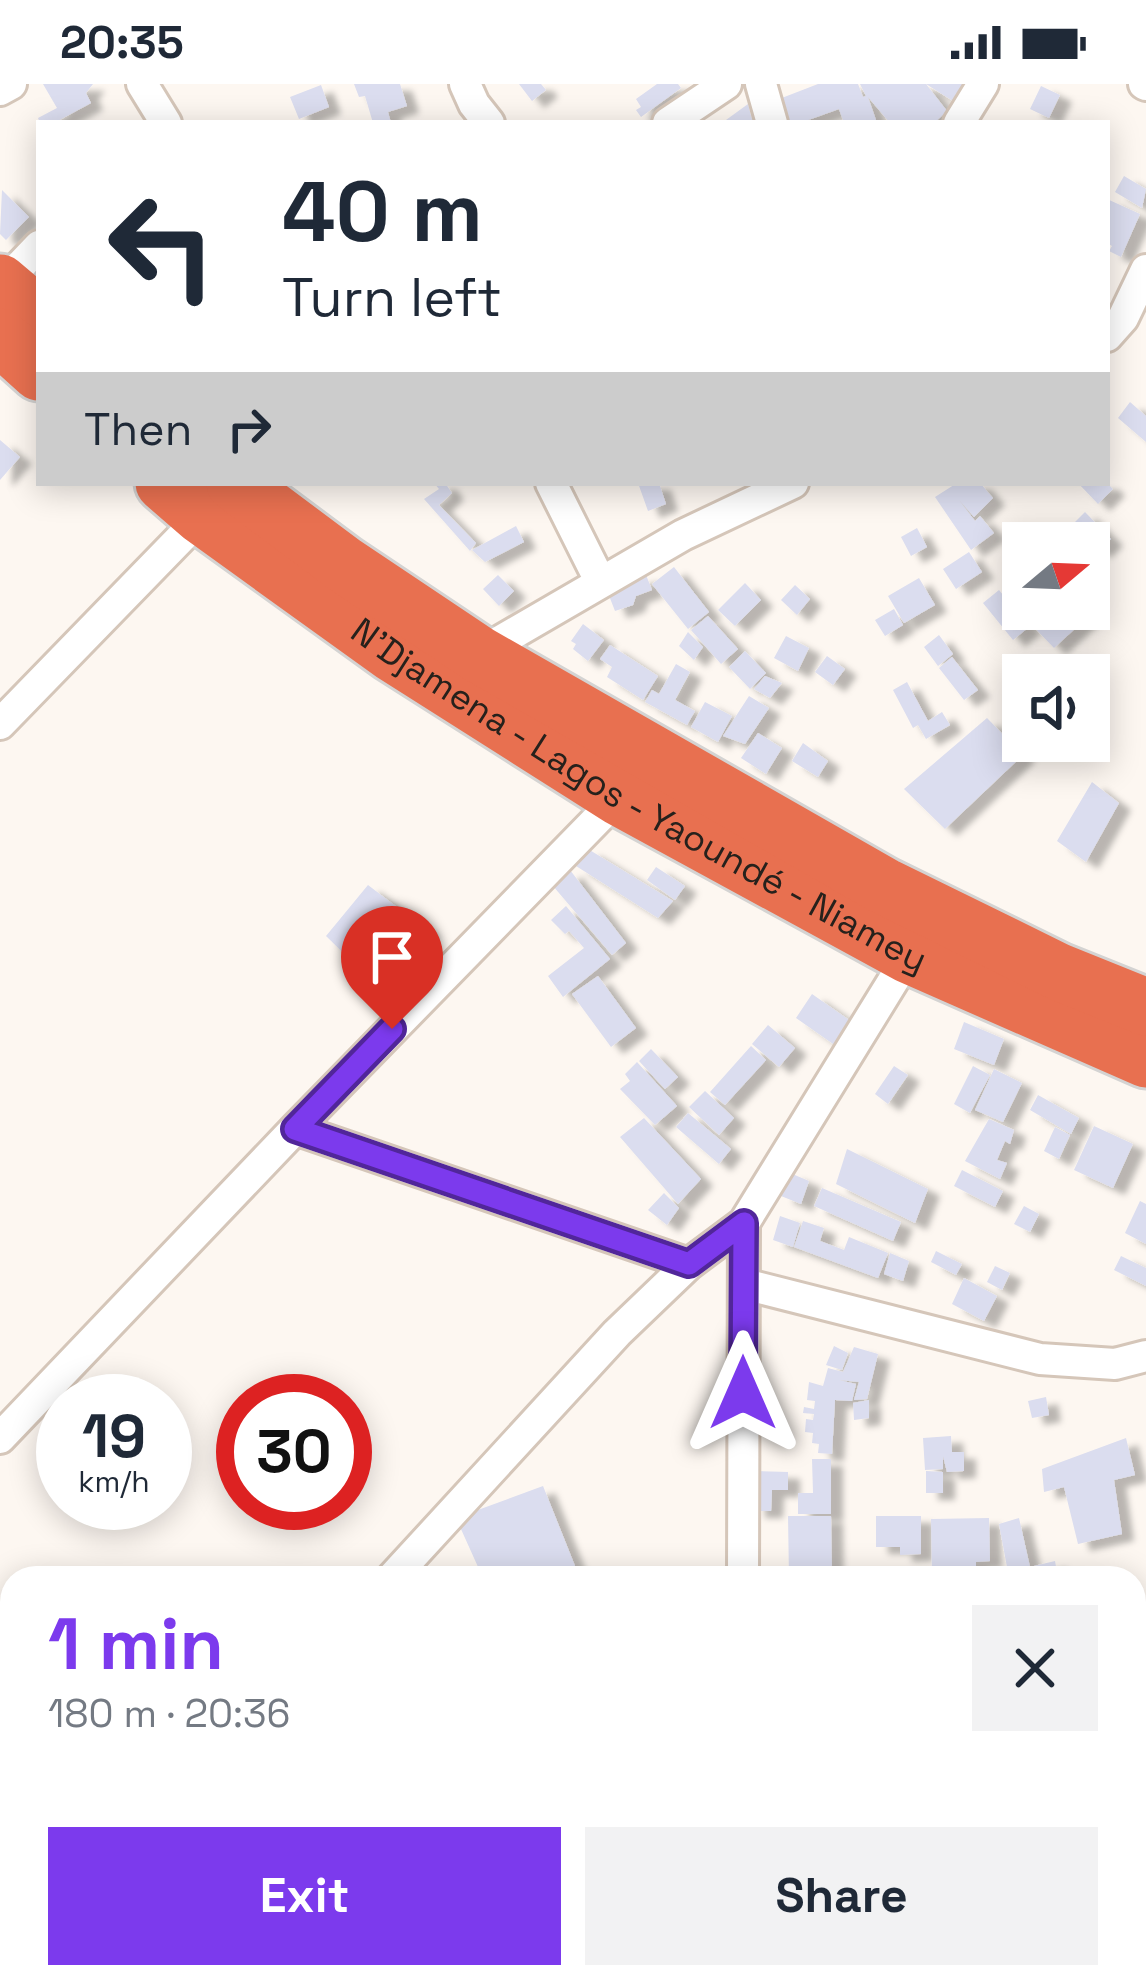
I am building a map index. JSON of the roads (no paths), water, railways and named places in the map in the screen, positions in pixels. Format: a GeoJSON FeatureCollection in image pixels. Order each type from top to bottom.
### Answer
{"type":"FeatureCollection","features":[{"type":"Feature","properties":{"kind":"highway"},"geometry":{"type":"LineString","coordinates":[[16,294],[36,362]]}},
{"type":"Feature","properties":{"kind":"highway","name":"N'Djamena - Lagos - Yaoundé - Niamey"},"geometry":{"type":"LineString","coordinates":[[209,491],[345,565],[478,653],[884,886],[1059,972],[1146,1007]]}},
{"type":"Feature","properties":{"kind":"highway","name":"N'Djamena - Lagos - Yaoundé - Niamey"},"geometry":{"type":"LineString","coordinates":[[209,491],[392,653],[619,797],[909,956],[1146,1059]]}},
{"type":"Feature","properties":{"kind":"street"},"geometry":{"type":"LineString","coordinates":[[0,90],[11,84]]}},
{"type":"Feature","properties":{"kind":"street"},"geometry":{"type":"LineString","coordinates":[[142,84],[161,120]]}},
{"type":"Feature","properties":{"kind":"street"},"geometry":{"type":"LineString","coordinates":[[465,84],[486,120]]}},
{"type":"Feature","properties":{"kind":"street"},"geometry":{"type":"LineString","coordinates":[[672,120],[726,84]]}},
{"type":"Feature","properties":{"kind":"street"},"geometry":{"type":"LineString","coordinates":[[761,84],[771,120]]}},
{"type":"Feature","properties":{"kind":"street"},"geometry":{"type":"LineString","coordinates":[[961,120],[983,84]]}},
{"type":"Feature","properties":{"kind":"street"},"geometry":{"type":"LineString","coordinates":[[1110,333],[1123,318],[1146,270]]}},
{"type":"Feature","properties":{"kind":"street"},"geometry":{"type":"LineString","coordinates":[[552,486],[600,581]]}},
{"type":"Feature","properties":{"kind":"street"},"geometry":{"type":"LineString","coordinates":[[478,653],[683,535],[740,495],[780,486]]}},
{"type":"Feature","properties":{"kind":"street"},"geometry":{"type":"LineString","coordinates":[[0,724],[209,491]]}},
{"type":"Feature","properties":{"kind":"street"},"geometry":{"type":"LineString","coordinates":[[0,1438],[619,797]]}},
{"type":"Feature","properties":{"kind":"street"},"geometry":{"type":"LineString","coordinates":[[403,1566],[617,1333],[689,1264],[744,1223],[909,956]]}},
{"type":"Feature","properties":{"kind":"street"},"geometry":{"type":"LineString","coordinates":[[295,1129],[689,1264]]}},
{"type":"Feature","properties":{"kind":"street"},"geometry":{"type":"LineString","coordinates":[[743,1566],[744,1223]]}},
{"type":"Feature","properties":{"kind":"street"},"geometry":{"type":"LineString","coordinates":[[744,1284],[1040,1359],[1115,1364],[1146,1356]]}}]}
